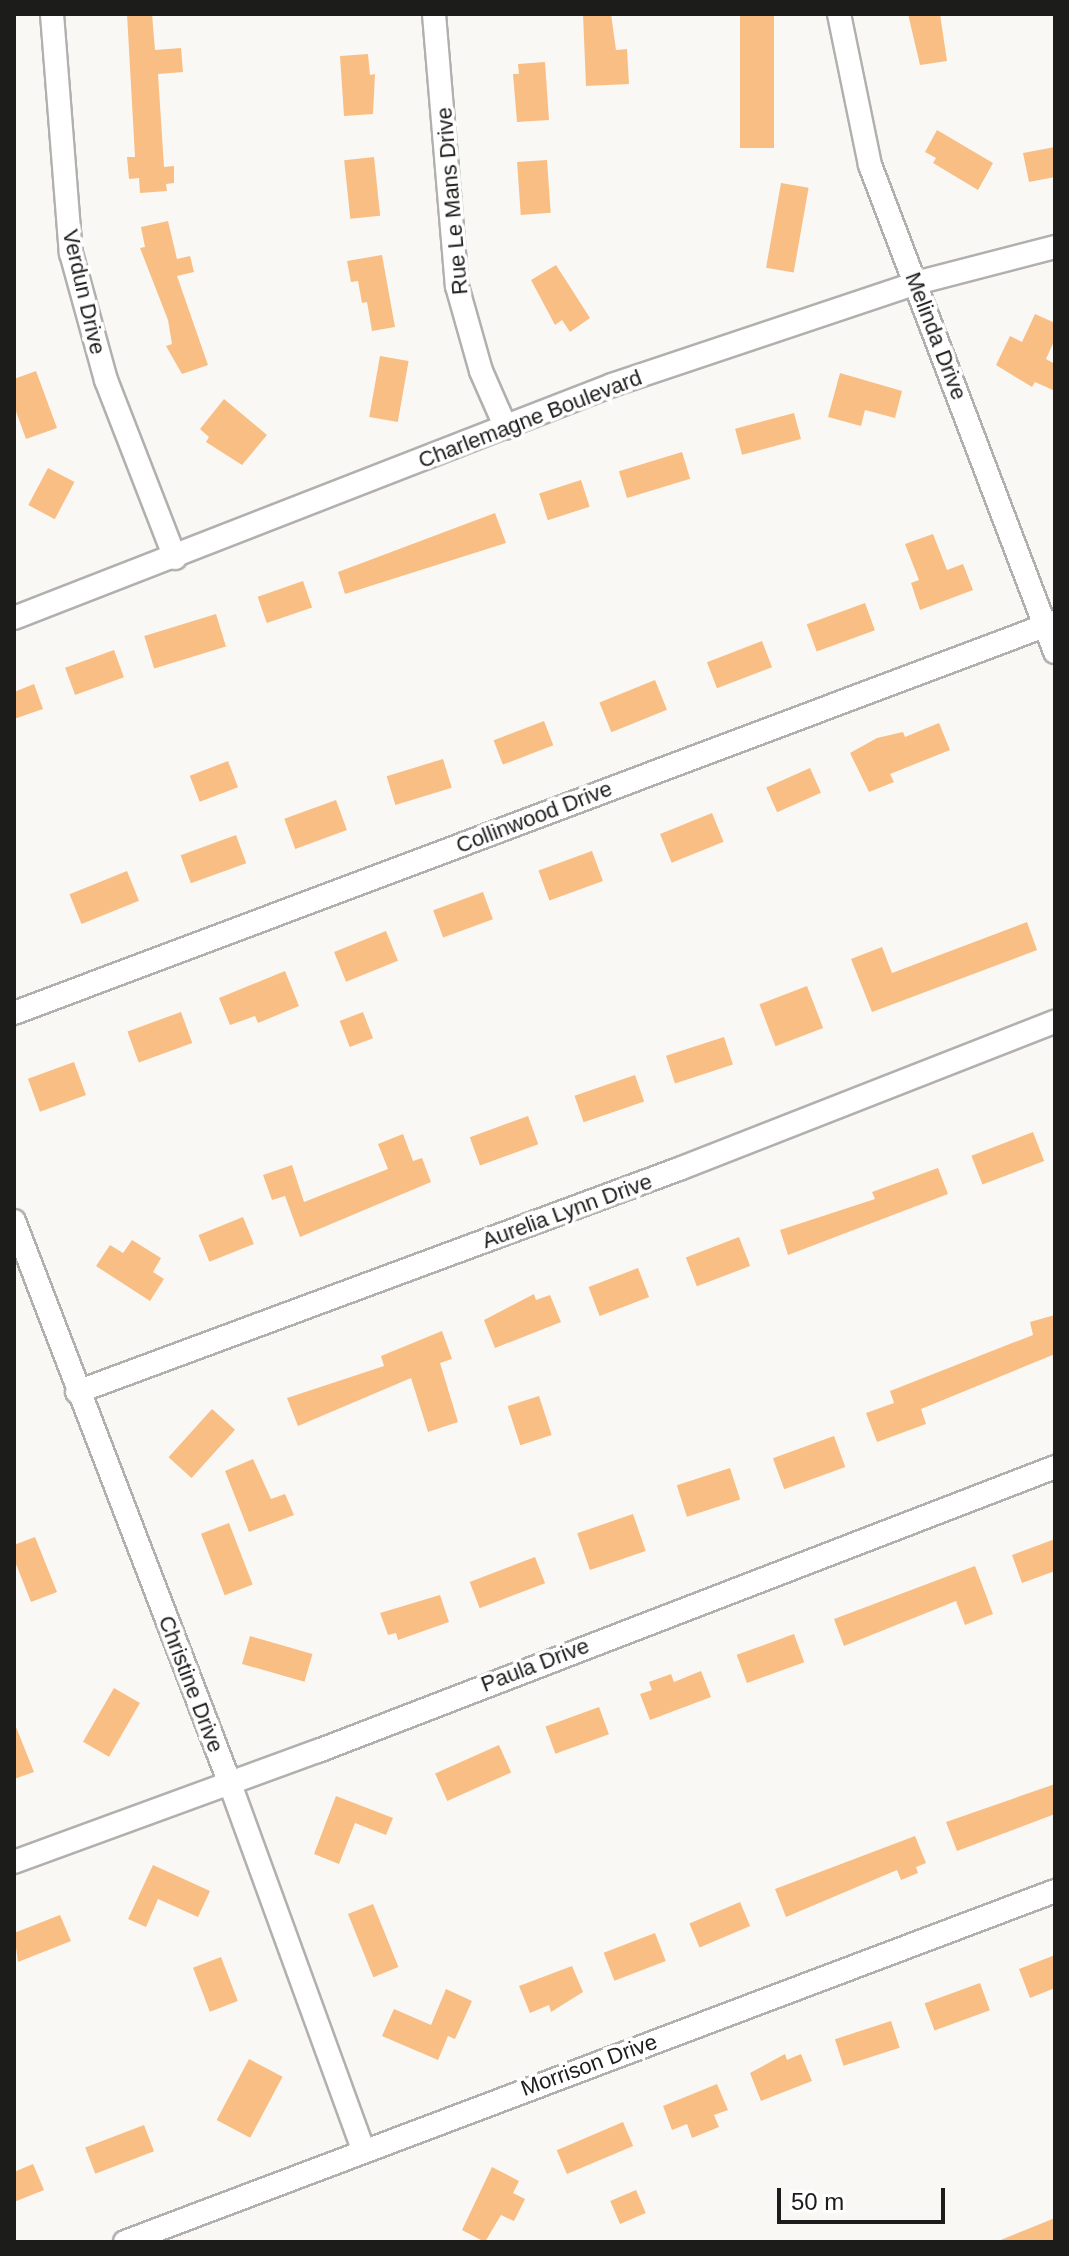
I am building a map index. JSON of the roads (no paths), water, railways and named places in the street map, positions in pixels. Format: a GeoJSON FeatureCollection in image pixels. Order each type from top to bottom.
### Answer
{"type":"FeatureCollection","features":[{"type":"Feature","properties":{"kind":"street","name":"Verdun Drive"},"geometry":{"type":"LineString","coordinates":[[52,14],[71,253],[106,380],[175,558]]}},
{"type":"Feature","properties":{"kind":"street","name":"Rue Le Mans Drive"},"geometry":{"type":"LineString","coordinates":[[434,14],[457,286],[481,371],[506,428]]}},
{"type":"Feature","properties":{"kind":"street","name":"Melinda Drive"},"geometry":{"type":"LineString","coordinates":[[839,14],[870,165],[1050,624],[1055,652]]}},
{"type":"Feature","properties":{"kind":"street","name":"Charlemagne Boulevard"},"geometry":{"type":"LineString","coordinates":[[14,618],[175,558],[612,385],[916,283],[1055,247]]}},
{"type":"Feature","properties":{"kind":"street","name":"Collinwood Drive"},"geometry":{"type":"LineString","coordinates":[[14,1013],[1050,624]]}},
{"type":"Feature","properties":{"kind":"street","name":"Aurelia Lynn Drive"},"geometry":{"type":"LineString","coordinates":[[77,1392],[657,1177],[1055,1022]]}},
{"type":"Feature","properties":{"kind":"street","name":"Christine Drive"},"geometry":{"type":"LineString","coordinates":[[14,1221],[77,1392],[229,1781],[363,2149]]}},
{"type":"Feature","properties":{"kind":"street","name":"Paula Drive"},"geometry":{"type":"LineString","coordinates":[[14,1862],[1055,1467]]}},
{"type":"Feature","properties":{"kind":"street","name":"Morrison Drive"},"geometry":{"type":"LineString","coordinates":[[125,2242],[363,2149],[1055,1891]]}}]}
